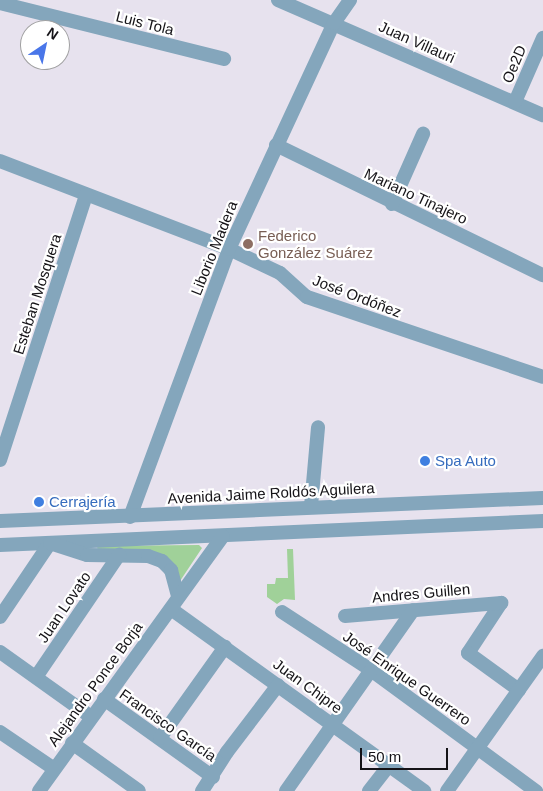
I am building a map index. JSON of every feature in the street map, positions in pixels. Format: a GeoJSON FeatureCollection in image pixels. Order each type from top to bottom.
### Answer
{"type":"FeatureCollection","features":[{"type":"Feature","properties":{"kind":"street","name":"Juan Villauri"},"geometry":{"type":"LineString","coordinates":[[278,0],[543,115]]}},
{"type":"Feature","properties":{"kind":"street","name":"Liborio Madera"},"geometry":{"type":"LineString","coordinates":[[130,517],[230,249],[276,145],[334,23],[350,0]]}},
{"type":"Feature","properties":{"kind":"street","name":"Luis Tola"},"geometry":{"type":"LineString","coordinates":[[0,3],[224,59]]}},
{"type":"Feature","properties":{"kind":"street","name":"Oe2D"},"geometry":{"type":"LineString","coordinates":[[515,102],[543,38]]}},
{"type":"Feature","properties":{"kind":"street"},"geometry":{"type":"LineString","coordinates":[[392,204],[423,134]]}},
{"type":"Feature","properties":{"kind":"street","name":"Mariano Tinajero"},"geometry":{"type":"LineString","coordinates":[[276,145],[392,204],[543,275]]}},
{"type":"Feature","properties":{"kind":"street","name":"José Ordóñez"},"geometry":{"type":"LineString","coordinates":[[0,162],[230,249],[280,273],[307,297],[543,377]]}},
{"type":"Feature","properties":{"kind":"street","name":"Esteban Mosquera"},"geometry":{"type":"LineString","coordinates":[[0,460],[86,195]]}},
{"type":"Feature","properties":{"kind":"street"},"geometry":{"type":"LineString","coordinates":[[312,506],[318,427]]}},
{"type":"Feature","properties":{"kind":"street"},"geometry":{"type":"LineString","coordinates":[[0,545],[539,522],[528,498]]}},
{"type":"Feature","properties":{"kind":"street","name":"Avenida Jaime Roldós Aguilera"},"geometry":{"type":"LineString","coordinates":[[0,522],[130,517],[312,506],[543,498]]}},
{"type":"Feature","properties":{"kind":"street"},"geometry":{"type":"LineString","coordinates":[[429,502],[431,526]]}},
{"type":"Feature","properties":{"kind":"street","name":"Alejandro Ponce Borja"},"geometry":{"type":"LineString","coordinates":[[41,790],[54,768],[223,536]]}},
{"type":"Feature","properties":{"kind":"street"},"geometry":{"type":"LineString","coordinates":[[50,543],[88,555],[148,556],[162,561],[171,570],[175,603]]}},
{"type":"Feature","properties":{"kind":"street"},"geometry":{"type":"LineString","coordinates":[[0,617],[50,543]]}},
{"type":"Feature","properties":{"kind":"street","name":"Juan Lovato"},"geometry":{"type":"LineString","coordinates":[[36,677],[119,555]]}},
{"type":"Feature","properties":{"kind":"street","name":"Juan Chipre"},"geometry":{"type":"LineString","coordinates":[[175,603],[225,647],[424,791]]}},
{"type":"Feature","properties":{"kind":"street","name":"Andres Guillen"},"geometry":{"type":"LineString","coordinates":[[345,616],[501,604],[468,653],[519,690]]}},
{"type":"Feature","properties":{"kind":"street"},"geometry":{"type":"LineString","coordinates":[[286,791],[413,610]]}},
{"type":"Feature","properties":{"kind":"street","name":"José Enrique Guerrero"},"geometry":{"type":"LineString","coordinates":[[282,612],[371,670],[536,791]]}},
{"type":"Feature","properties":{"kind":"street"},"geometry":{"type":"LineString","coordinates":[[160,738],[225,647]]}},
{"type":"Feature","properties":{"kind":"street"},"geometry":{"type":"LineString","coordinates":[[0,652],[91,717]]}},
{"type":"Feature","properties":{"kind":"street"},"geometry":{"type":"LineString","coordinates":[[447,791],[543,656]]}},
{"type":"Feature","properties":{"kind":"street"},"geometry":{"type":"LineString","coordinates":[[202,791],[213,777],[226,752],[278,685]]}},
{"type":"Feature","properties":{"kind":"street","name":"Francisco García"},"geometry":{"type":"LineString","coordinates":[[104,699],[213,777]]}},
{"type":"Feature","properties":{"kind":"street"},"geometry":{"type":"LineString","coordinates":[[0,732],[54,768]]}},
{"type":"Feature","properties":{"kind":"street"},"geometry":{"type":"LineString","coordinates":[[72,743],[139,791]]}},
{"type":"Feature","properties":{"kind":"street"},"geometry":{"type":"LineString","coordinates":[[370,791],[389,765]]}},
{"type":"Feature","properties":{"kind":"street"},"geometry":{"type":"LineString","coordinates":[[536,791],[543,780]]}},
{"type":"Feature","properties":{"kind":"green space"},"geometry":{"type":"Polygon","coordinates":[[[199,545],[202,548],[180,581],[175,568],[98,551],[97,546],[199,545]]]}},
{"type":"Feature","properties":{"kind":"green space"},"geometry":{"type":"Polygon","coordinates":[[[287,549],[293,549],[295,600],[284,599],[277,604],[267,597],[267,584],[275,584],[276,578],[288,578],[287,549]]]}},
{"type":"Feature","properties":{"kind":"place","name":"Federico González Suárez"},"geometry":{"type":"Point","coordinates":[248,244]}},
{"type":"Feature","properties":{"kind":"place","name":"Spa Auto"},"geometry":{"type":"Point","coordinates":[425,461]}},
{"type":"Feature","properties":{"kind":"place","name":"Cerrajería"},"geometry":{"type":"Point","coordinates":[39,502]}}]}
